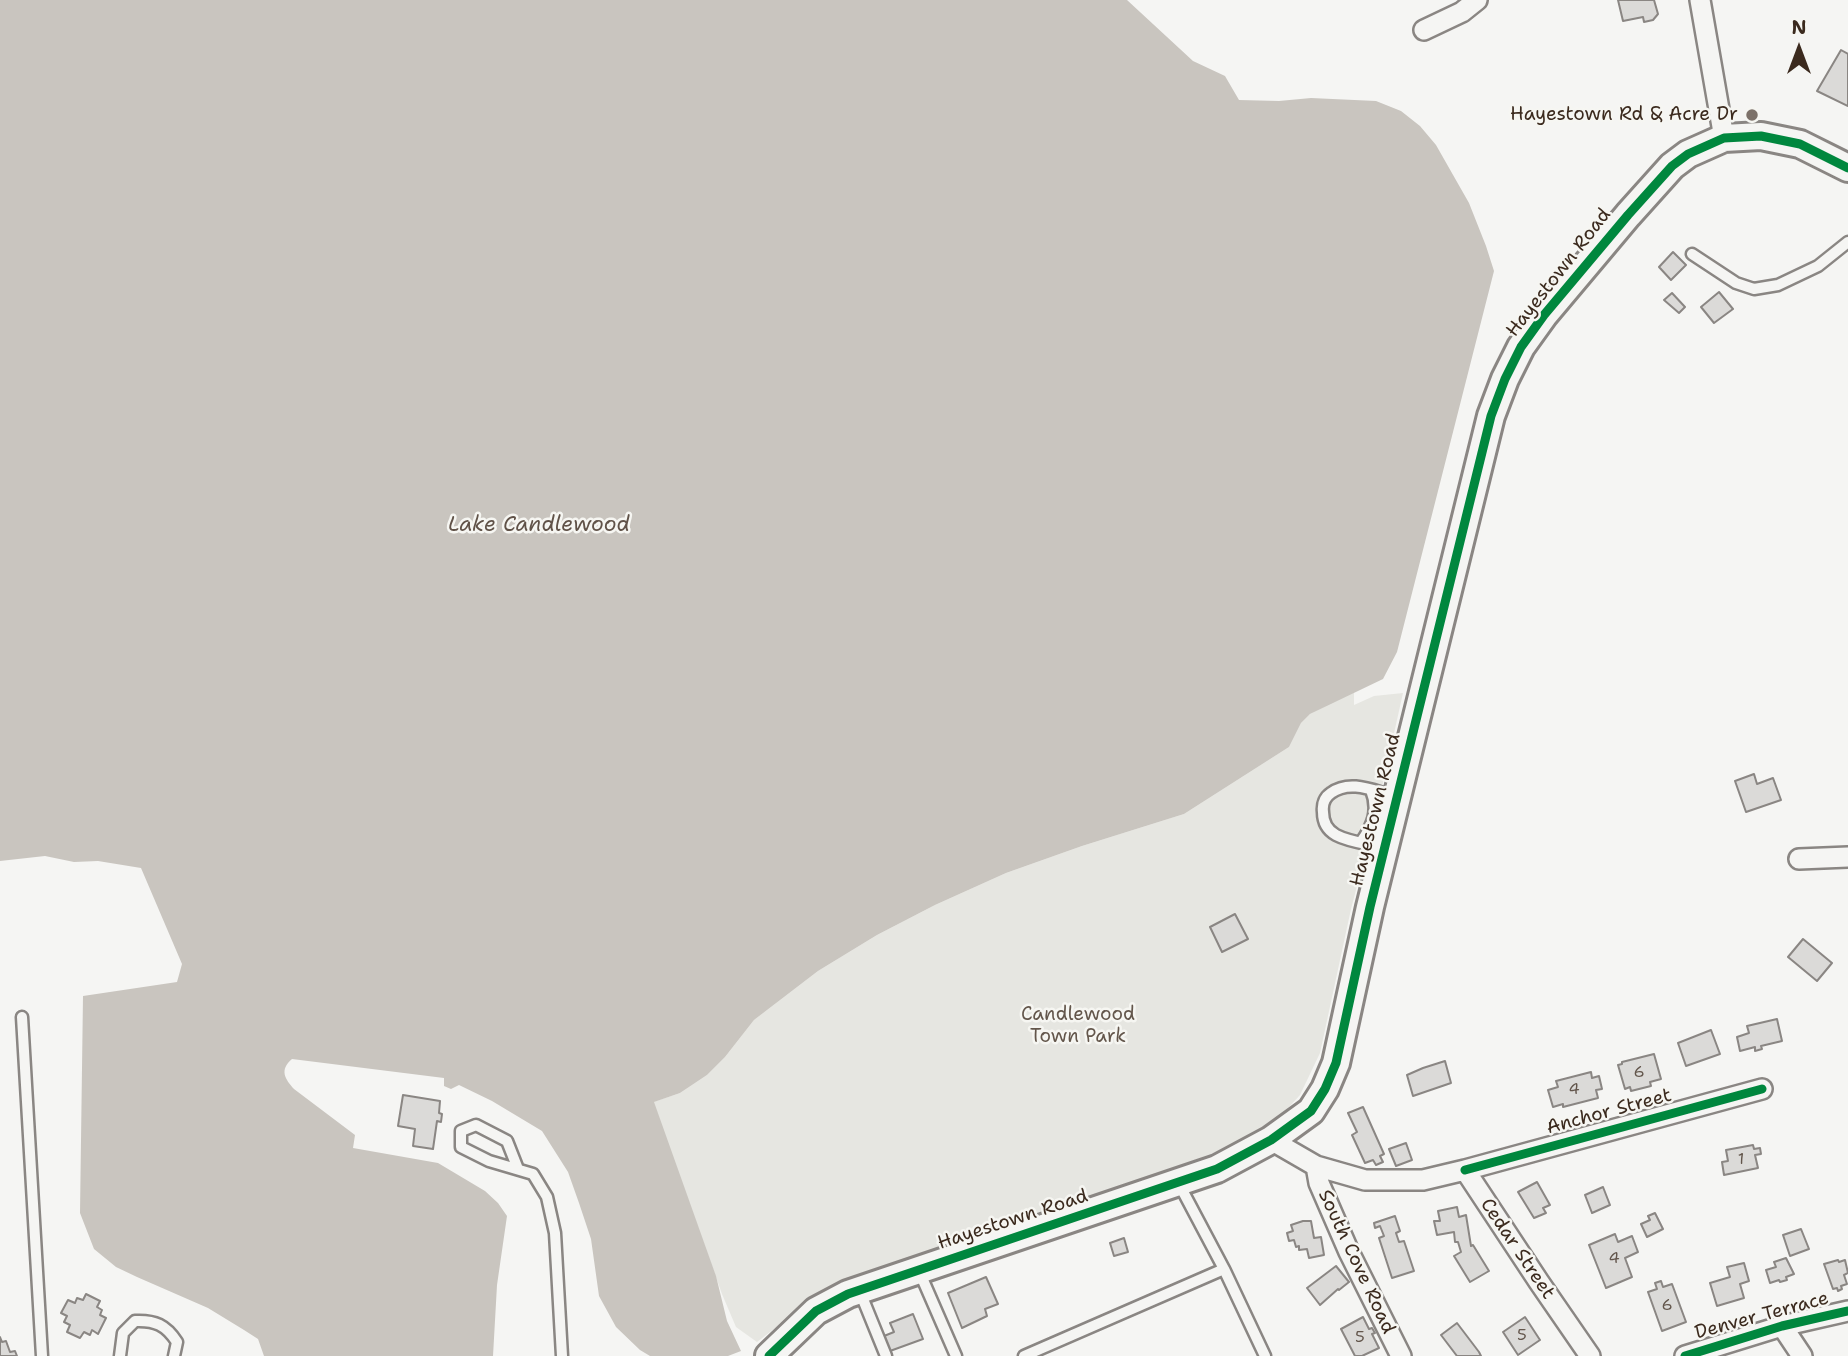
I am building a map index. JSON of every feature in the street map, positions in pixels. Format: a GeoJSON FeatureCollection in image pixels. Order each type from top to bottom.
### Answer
{"type":"FeatureCollection","features":[{"type":"Feature","properties":{"kind":"street"},"geometry":{"type":"LineString","coordinates":[[1424,30],[1462,12],[1476,0]]}},
{"type":"Feature","properties":{"kind":"street"},"geometry":{"type":"LineString","coordinates":[[1700,0],[1724,138]]}},
{"type":"Feature","properties":{"kind":"street","name":"Hayestown Road"},"geometry":{"type":"LineString","coordinates":[[769,1356],[816,1311],[848,1294],[1217,1169],[1271,1140],[1311,1111],[1325,1089],[1336,1063],[1373,845],[1397,797],[1491,416],[1521,347],[1602,245],[1672,166],[1688,154],[1724,138],[1761,136],[1800,144],[1847,164]]}},
{"type":"Feature","properties":{"kind":"street"},"geometry":{"type":"LineString","coordinates":[[1799,859],[1848,858]]}},
{"type":"Feature","properties":{"kind":"street","name":"Anchor Street"},"geometry":{"type":"LineString","coordinates":[[1465,1170],[1762,1089]]}},
{"type":"Feature","properties":{"kind":"street"},"geometry":{"type":"LineString","coordinates":[[1271,1140],[1316,1166],[1364,1180],[1423,1180],[1465,1170]]}},
{"type":"Feature","properties":{"kind":"street","name":"South Cove Road"},"geometry":{"type":"LineString","coordinates":[[1316,1166],[1319,1183],[1349,1252],[1401,1356]]}},
{"type":"Feature","properties":{"kind":"street","name":"Cedar Street"},"geometry":{"type":"LineString","coordinates":[[1465,1170],[1590,1356]]}},
{"type":"Feature","properties":{"kind":"street","name":"Denver Terrace"},"geometry":{"type":"LineString","coordinates":[[1685,1356],[1782,1326],[1848,1311]]}},
{"type":"Feature","properties":{"kind":"street"},"geometry":{"type":"LineString","coordinates":[[1782,1326],[1802,1356]]}},
{"type":"Feature","properties":{"kind":"lane"},"geometry":{"type":"LineString","coordinates":[[1692,254],[1736,283],[1754,289],[1778,285],[1818,266],[1848,242]]}},
{"type":"Feature","properties":{"kind":"lane"},"geometry":{"type":"LineString","coordinates":[[1371,790],[1375,801],[1373,845],[1333,834],[1323,822],[1322,806],[1328,795],[1342,786],[1361,786],[1397,797]]}},
{"type":"Feature","properties":{"kind":"lane"},"geometry":{"type":"LineString","coordinates":[[22,1017],[42,1356]]}},
{"type":"Feature","properties":{"kind":"lane"},"geometry":{"type":"LineString","coordinates":[[518,1169],[507,1141],[476,1125],[461,1131],[461,1147],[489,1161],[534,1174],[547,1197],[555,1233],[562,1356]]}},
{"type":"Feature","properties":{"kind":"lane"},"geometry":{"type":"LineString","coordinates":[[1179,1183],[1265,1356]]}},
{"type":"Feature","properties":{"kind":"lane"},"geometry":{"type":"LineString","coordinates":[[1024,1356],[1224,1269]]}},
{"type":"Feature","properties":{"kind":"lane"},"geometry":{"type":"LineString","coordinates":[[919,1270],[956,1356]]}},
{"type":"Feature","properties":{"kind":"lane"},"geometry":{"type":"LineString","coordinates":[[859,1290],[886,1356]]}},
{"type":"Feature","properties":{"kind":"lane"},"geometry":{"type":"LineString","coordinates":[[120,1356],[123,1333],[135,1321],[150,1320],[170,1331],[177,1342],[174,1356]]}},
{"type":"Feature","properties":{"kind":"green space","name":"Candlewood Town Park"},"geometry":{"type":"Polygon","coordinates":[[[1354,691],[1354,705],[1374,696],[1403,693],[1351,909],[1320,1053],[1300,1095],[1279,1118],[1251,1139],[804,1306],[757,1342],[736,1327],[653,1102],[680,1093],[707,1075],[754,1020],[818,971],[877,935],[1006,873],[1184,814],[1289,747],[1301,723],[1310,714],[1354,691]]]}},
{"type":"Feature","properties":{"kind":"water","name":"Lake Candlewood"},"geometry":{"type":"Polygon","coordinates":[[[0,0],[1127,0],[1193,61],[1225,76],[1239,100],[1279,101],[1311,98],[1376,101],[1401,111],[1420,126],[1436,145],[1469,203],[1494,271],[1397,652],[1383,679],[1310,714],[1301,723],[1289,747],[1184,814],[1006,873],[877,935],[818,971],[754,1020],[707,1075],[680,1093],[654,1102],[716,1276],[727,1321],[741,1351],[728,1356],[650,1356],[616,1327],[599,1296],[591,1239],[568,1172],[542,1131],[459,1085],[451,1089],[444,1086],[444,1078],[292,1059],[285,1071],[288,1082],[355,1135],[353,1148],[438,1163],[485,1191],[507,1216],[497,1285],[493,1356],[264,1356],[258,1339],[208,1308],[116,1267],[94,1249],[80,1213],[83,996],[177,982],[182,964],[141,868],[98,861],[74,862],[45,856],[0,861],[0,0]]]}},
{"type":"Feature","properties":{"kind":"building"},"geometry":{"type":"Polygon","coordinates":[[[1618,0],[1654,0],[1658,14],[1653,20],[1644,22],[1643,17],[1623,21],[1618,0]]]}},
{"type":"Feature","properties":{"kind":"building"},"geometry":{"type":"Polygon","coordinates":[[[1841,50],[1848,54],[1848,106],[1817,91],[1841,50]]]}},
{"type":"Feature","properties":{"kind":"building"},"geometry":{"type":"Polygon","coordinates":[[[1673,252],[1686,265],[1671,280],[1659,267],[1673,252]]]}},
{"type":"Feature","properties":{"kind":"building"},"geometry":{"type":"Polygon","coordinates":[[[1719,292],[1733,309],[1714,323],[1701,307],[1719,292]]]}},
{"type":"Feature","properties":{"kind":"building"},"geometry":{"type":"Polygon","coordinates":[[[1672,293],[1685,307],[1679,313],[1664,300],[1672,293]]]}},
{"type":"Feature","properties":{"kind":"building"},"geometry":{"type":"Polygon","coordinates":[[[1754,774],[1757,784],[1773,778],[1781,800],[1746,812],[1735,781],[1754,774]]]}},
{"type":"Feature","properties":{"kind":"building"},"geometry":{"type":"Polygon","coordinates":[[[1235,914],[1248,939],[1222,952],[1210,927],[1235,914]]]}},
{"type":"Feature","properties":{"kind":"building"},"geometry":{"type":"Polygon","coordinates":[[[1803,939],[1832,963],[1817,981],[1788,957],[1803,939]]]}},
{"type":"Feature","properties":{"kind":"building"},"geometry":{"type":"Polygon","coordinates":[[[1777,1019],[1782,1041],[1761,1046],[1762,1049],[1755,1051],[1755,1047],[1740,1051],[1737,1037],[1749,1033],[1747,1026],[1777,1019]]]}},
{"type":"Feature","properties":{"kind":"building"},"geometry":{"type":"Polygon","coordinates":[[[1711,1030],[1720,1054],[1686,1066],[1678,1043],[1711,1030]]]}},
{"type":"Feature","properties":{"kind":"building"},"geometry":{"type":"Polygon","coordinates":[[[1654,1054],[1661,1079],[1650,1082],[1651,1086],[1631,1091],[1630,1087],[1625,1089],[1618,1065],[1654,1054]]]}},
{"type":"Feature","properties":{"kind":"building"},"geometry":{"type":"Polygon","coordinates":[[[1445,1061],[1451,1083],[1413,1096],[1407,1075],[1445,1061]]]}},
{"type":"Feature","properties":{"kind":"building"},"geometry":{"type":"Polygon","coordinates":[[[1591,1072],[1592,1078],[1599,1076],[1602,1089],[1596,1090],[1598,1098],[1553,1107],[1548,1090],[1558,1087],[1556,1081],[1591,1072]]]}},
{"type":"Feature","properties":{"kind":"building"},"geometry":{"type":"Polygon","coordinates":[[[403,1095],[440,1101],[441,1122],[437,1121],[433,1149],[413,1146],[415,1129],[398,1126],[403,1095]]]}},
{"type":"Feature","properties":{"kind":"building"},"geometry":{"type":"Polygon","coordinates":[[[1363,1107],[1384,1154],[1380,1156],[1383,1162],[1376,1165],[1373,1160],[1365,1163],[1352,1135],[1357,1132],[1348,1113],[1363,1107]]]}},
{"type":"Feature","properties":{"kind":"building"},"geometry":{"type":"Polygon","coordinates":[[[1406,1143],[1412,1160],[1396,1166],[1389,1149],[1406,1143]]]}},
{"type":"Feature","properties":{"kind":"building"},"geometry":{"type":"Polygon","coordinates":[[[1753,1145],[1754,1149],[1760,1148],[1761,1154],[1755,1155],[1758,1168],[1724,1175],[1722,1162],[1728,1161],[1726,1150],[1753,1145]]]}},
{"type":"Feature","properties":{"kind":"building"},"geometry":{"type":"Polygon","coordinates":[[[1537,1182],[1550,1205],[1543,1208],[1546,1213],[1534,1218],[1518,1192],[1537,1182]]]}},
{"type":"Feature","properties":{"kind":"building"},"geometry":{"type":"Polygon","coordinates":[[[1603,1187],[1610,1205],[1592,1213],[1585,1195],[1603,1187]]]}},
{"type":"Feature","properties":{"kind":"building"},"geometry":{"type":"Polygon","coordinates":[[[1457,1207],[1459,1217],[1466,1215],[1471,1246],[1473,1245],[1489,1271],[1470,1282],[1454,1256],[1461,1252],[1458,1242],[1455,1242],[1454,1232],[1437,1235],[1434,1221],[1440,1221],[1438,1211],[1457,1207]]]}},
{"type":"Feature","properties":{"kind":"building"},"geometry":{"type":"Polygon","coordinates":[[[1655,1213],[1663,1229],[1647,1237],[1641,1224],[1650,1220],[1648,1216],[1655,1213]]]}},
{"type":"Feature","properties":{"kind":"building"},"geometry":{"type":"Polygon","coordinates":[[[1395,1216],[1400,1231],[1396,1233],[1399,1242],[1404,1241],[1414,1271],[1392,1278],[1379,1238],[1384,1236],[1380,1226],[1375,1228],[1374,1223],[1395,1216]]]}},
{"type":"Feature","properties":{"kind":"building"},"geometry":{"type":"Polygon","coordinates":[[[1311,1221],[1314,1238],[1321,1237],[1324,1255],[1309,1258],[1307,1249],[1299,1250],[1294,1240],[1289,1241],[1287,1233],[1293,1231],[1291,1225],[1311,1221]]]}},
{"type":"Feature","properties":{"kind":"building"},"geometry":{"type":"Polygon","coordinates":[[[1801,1229],[1809,1249],[1790,1256],[1783,1235],[1801,1229]]]}},
{"type":"Feature","properties":{"kind":"building"},"geometry":{"type":"Polygon","coordinates":[[[1615,1234],[1618,1242],[1632,1236],[1638,1252],[1625,1258],[1632,1277],[1606,1288],[1589,1245],[1615,1234]]]}},
{"type":"Feature","properties":{"kind":"building"},"geometry":{"type":"Polygon","coordinates":[[[1124,1238],[1128,1252],[1114,1256],[1110,1243],[1124,1238]]]}},
{"type":"Feature","properties":{"kind":"building"},"geometry":{"type":"Polygon","coordinates":[[[1786,1258],[1794,1274],[1786,1277],[1787,1280],[1770,1283],[1766,1270],[1776,1267],[1774,1262],[1786,1258]]]}},
{"type":"Feature","properties":{"kind":"building"},"geometry":{"type":"Polygon","coordinates":[[[1845,1260],[1848,1273],[1844,1275],[1847,1284],[1841,1286],[1842,1289],[1838,1291],[1837,1288],[1833,1289],[1824,1264],[1845,1260]]]}},
{"type":"Feature","properties":{"kind":"building"},"geometry":{"type":"Polygon","coordinates":[[[1744,1263],[1749,1281],[1740,1284],[1744,1298],[1717,1306],[1710,1283],[1730,1277],[1727,1267],[1744,1263]]]}},
{"type":"Feature","properties":{"kind":"building"},"geometry":{"type":"Polygon","coordinates":[[[1336,1266],[1349,1282],[1320,1305],[1307,1288],[1336,1266]]]}},
{"type":"Feature","properties":{"kind":"building"},"geometry":{"type":"Polygon","coordinates":[[[986,1277],[998,1304],[985,1309],[987,1316],[962,1328],[948,1293],[986,1277]]]}},
{"type":"Feature","properties":{"kind":"building"},"geometry":{"type":"Polygon","coordinates":[[[1661,1281],[1663,1287],[1672,1284],[1686,1322],[1662,1331],[1648,1292],[1657,1289],[1655,1283],[1661,1281]]]}},
{"type":"Feature","properties":{"kind":"building"},"geometry":{"type":"Polygon","coordinates":[[[86,1294],[100,1301],[97,1307],[102,1310],[100,1315],[106,1318],[98,1334],[92,1330],[90,1335],[84,1332],[80,1338],[67,1332],[70,1325],[64,1322],[67,1316],[61,1313],[68,1300],[75,1303],[77,1298],[83,1300],[86,1294]]]}},
{"type":"Feature","properties":{"kind":"building"},"geometry":{"type":"Polygon","coordinates":[[[913,1314],[923,1339],[890,1351],[884,1336],[894,1332],[890,1323],[913,1314]]]}},
{"type":"Feature","properties":{"kind":"building"},"geometry":{"type":"Polygon","coordinates":[[[1363,1317],[1369,1329],[1372,1328],[1375,1333],[1372,1334],[1379,1348],[1362,1356],[1355,1356],[1341,1329],[1363,1317]]]}},
{"type":"Feature","properties":{"kind":"building"},"geometry":{"type":"Polygon","coordinates":[[[1525,1317],[1540,1340],[1518,1355],[1503,1332],[1525,1317]]]}},
{"type":"Feature","properties":{"kind":"building"},"geometry":{"type":"Polygon","coordinates":[[[1457,1323],[1481,1356],[1457,1356],[1441,1335],[1457,1323]]]}},
{"type":"Feature","properties":{"kind":"building"},"geometry":{"type":"Polygon","coordinates":[[[0,1337],[2,1342],[6,1341],[10,1352],[15,1351],[17,1356],[0,1356],[0,1337]]]}},
{"type":"Feature","properties":{"kind":"cycle path"},"geometry":{"type":"LineString","coordinates":[[769,1356],[816,1311],[848,1294],[1217,1169],[1271,1140],[1311,1111],[1325,1089],[1336,1063],[1370,907],[1491,416],[1521,347],[1544,315],[1628,215],[1672,166],[1688,154],[1724,138],[1761,136],[1800,144],[1848,168]]}},
{"type":"Feature","properties":{"kind":"cycle path"},"geometry":{"type":"LineString","coordinates":[[1465,1170],[1762,1089]]}},
{"type":"Feature","properties":{"kind":"cycle path"},"geometry":{"type":"LineString","coordinates":[[1685,1356],[1782,1326],[1848,1311]]}},
{"type":"Feature","properties":{"kind":"place","name":"Hayestown Rd & Acre Dr"},"geometry":{"type":"Point","coordinates":[1752,115]}}]}
